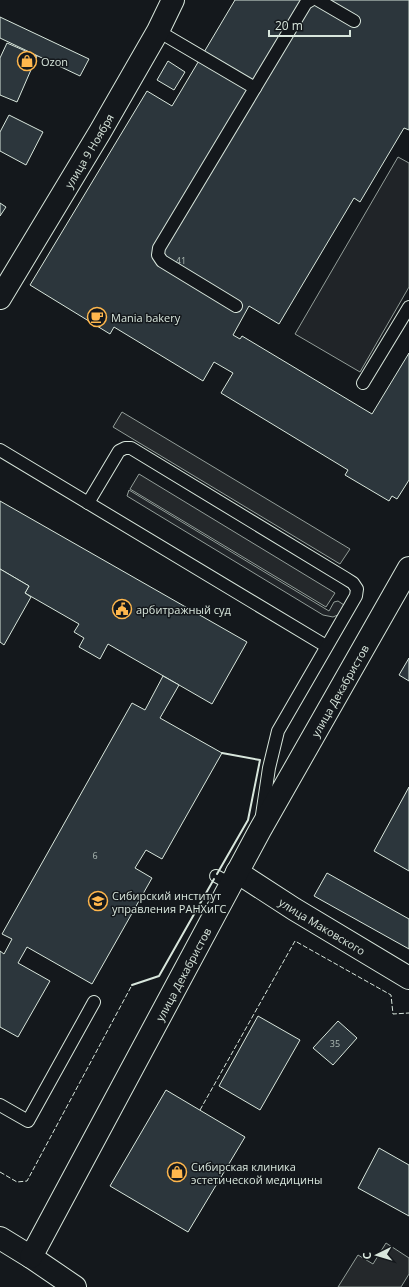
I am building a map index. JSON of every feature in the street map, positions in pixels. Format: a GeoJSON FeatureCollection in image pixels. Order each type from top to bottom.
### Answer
{"type":"FeatureCollection","features":[{"type":"Feature","properties":{"kind":"street","name":"улица 9 Ноября"},"geometry":{"type":"LineString","coordinates":[[0,298],[100,132],[158,31],[173,0]]}},
{"type":"Feature","properties":{"kind":"street","name":"улица Декабристов"},"geometry":{"type":"LineString","coordinates":[[31,1256],[228,877],[260,830],[409,568]]}},
{"type":"Feature","properties":{"kind":"street","name":"улица Маковского"},"geometry":{"type":"LineString","coordinates":[[228,877],[294,909],[409,978]]}},
{"type":"Feature","properties":{"kind":"street"},"geometry":{"type":"LineString","coordinates":[[0,1238],[31,1256],[75,1287]]}},
{"type":"Feature","properties":{"kind":"lane"},"geometry":{"type":"LineString","coordinates":[[236,306],[162,261],[158,255],[159,248],[306,3],[311,0]]}},
{"type":"Feature","properties":{"kind":"lane"},"geometry":{"type":"LineString","coordinates":[[318,0],[354,21]]}},
{"type":"Feature","properties":{"kind":"lane"},"geometry":{"type":"LineString","coordinates":[[158,31],[255,88]]}},
{"type":"Feature","properties":{"kind":"lane"},"geometry":{"type":"LineString","coordinates":[[363,383],[409,307]]}},
{"type":"Feature","properties":{"kind":"lane"},"geometry":{"type":"LineString","coordinates":[[88,503],[119,451],[125,448],[131,448],[353,583],[357,589],[356,596],[278,731],[269,768],[260,830]]}},
{"type":"Feature","properties":{"kind":"lane"},"geometry":{"type":"LineString","coordinates":[[0,450],[326,646]]}},
{"type":"Feature","properties":{"kind":"lane"},"geometry":{"type":"LineString","coordinates":[[0,1105],[28,1121],[94,1002]]}},
{"type":"Feature","properties":{"kind":"shaded area"},"geometry":{"type":"Polygon","coordinates":[[[398,157],[409,163],[409,287],[360,372],[295,334],[398,157]]]}},
{"type":"Feature","properties":{"kind":"shaded area"},"geometry":{"type":"Polygon","coordinates":[[[122,412],[350,549],[340,564],[113,427],[122,412]]]}},
{"type":"Feature","properties":{"kind":"shaded area"},"geometry":{"type":"Polygon","coordinates":[[[139,474],[335,593],[326,607],[130,489],[139,474]]]}},
{"type":"Feature","properties":{"kind":"shaded area"},"geometry":{"type":"Polygon","coordinates":[[[129,490],[329,611],[334,602],[338,601],[344,605],[340,614],[333,617],[323,615],[127,496],[129,490]]]}},
{"type":"Feature","properties":{"kind":"shaded area"},"geometry":{"type":"Polygon","coordinates":[[[386,1243],[409,1258],[409,1274],[401,1287],[338,1287],[358,1255],[373,1264],[386,1243]]]}},
{"type":"Feature","properties":{"kind":"building"},"geometry":{"type":"Polygon","coordinates":[[[235,0],[409,0],[409,130],[404,128],[360,202],[354,198],[279,324],[249,306],[233,335],[240,339],[242,336],[372,414],[409,353],[409,480],[397,499],[392,496],[389,501],[345,475],[348,470],[221,393],[233,373],[214,362],[203,381],[114,327],[110,334],[30,285],[147,91],[172,106],[235,0]]]}},
{"type":"Feature","properties":{"kind":"building"},"geometry":{"type":"Polygon","coordinates":[[[0,17],[89,59],[80,76],[0,38],[0,17]]]}},
{"type":"Feature","properties":{"kind":"building"},"geometry":{"type":"Polygon","coordinates":[[[7,43],[37,56],[17,102],[0,95],[0,58],[7,43]]]}},
{"type":"Feature","properties":{"kind":"building"},"geometry":{"type":"Polygon","coordinates":[[[168,61],[185,72],[174,90],[157,80],[168,61]]]}},
{"type":"Feature","properties":{"kind":"building"},"geometry":{"type":"Polygon","coordinates":[[[9,115],[43,132],[26,165],[0,151],[0,132],[9,115]]]}},
{"type":"Feature","properties":{"kind":"building"},"geometry":{"type":"Polygon","coordinates":[[[0,203],[6,207],[0,216],[0,203]]]}},
{"type":"Feature","properties":{"kind":"building"},"geometry":{"type":"Polygon","coordinates":[[[0,501],[247,642],[212,704],[108,644],[100,659],[79,647],[84,638],[74,632],[79,624],[25,593],[29,586],[0,569],[0,501]]]}},
{"type":"Feature","properties":{"kind":"building"},"geometry":{"type":"Polygon","coordinates":[[[0,569],[29,586],[25,593],[31,597],[4,645],[0,642],[0,569]]]}},
{"type":"Feature","properties":{"kind":"building"},"geometry":{"type":"Polygon","coordinates":[[[409,658],[409,681],[399,675],[409,658]]]}},
{"type":"Feature","properties":{"kind":"building"},"geometry":{"type":"Polygon","coordinates":[[[163,676],[179,685],[160,718],[222,753],[162,859],[146,850],[135,868],[152,878],[92,984],[27,947],[18,963],[50,981],[18,1037],[0,1027],[0,951],[4,954],[12,939],[2,934],[132,703],[145,710],[163,676]]]}},
{"type":"Feature","properties":{"kind":"building"},"geometry":{"type":"Polygon","coordinates":[[[409,787],[409,871],[374,851],[409,787]]]}},
{"type":"Feature","properties":{"kind":"building"},"geometry":{"type":"Polygon","coordinates":[[[327,873],[409,919],[409,949],[314,896],[327,873]]]}},
{"type":"Feature","properties":{"kind":"building"},"geometry":{"type":"Polygon","coordinates":[[[258,1016],[300,1040],[260,1110],[219,1086],[258,1016]]]}},
{"type":"Feature","properties":{"kind":"building"},"geometry":{"type":"Polygon","coordinates":[[[338,1021],[357,1038],[333,1065],[313,1048],[338,1021]]]}},
{"type":"Feature","properties":{"kind":"building"},"geometry":{"type":"Polygon","coordinates":[[[166,1090],[245,1137],[188,1232],[110,1186],[166,1090]]]}},
{"type":"Feature","properties":{"kind":"building"},"geometry":{"type":"Polygon","coordinates":[[[379,1148],[409,1165],[409,1216],[358,1188],[379,1148]]]}},
{"type":"Feature","properties":{"kind":"fence"},"geometry":{"type":"LineString","coordinates":[[200,1110],[295,941],[391,995],[393,1014],[409,1013]]}},
{"type":"Feature","properties":{"kind":"fence"},"geometry":{"type":"LineString","coordinates":[[0,1172],[17,1182],[27,1181],[132,985]]}},
{"type":"Feature","properties":{"kind":"wall"},"geometry":{"type":"LineString","coordinates":[[217,874],[248,820],[260,760],[222,753]]}},
{"type":"Feature","properties":{"kind":"wall"},"geometry":{"type":"LineString","coordinates":[[132,985],[159,976],[214,879]]}},
{"type":"Feature","properties":{"kind":"place","name":"Ozon"},"geometry":{"type":"Point","coordinates":[27,61]}},
{"type":"Feature","properties":{"kind":"place","name":"Mania bakery"},"geometry":{"type":"Point","coordinates":[97,317]}},
{"type":"Feature","properties":{"kind":"place","name":"арбитражный суд"},"geometry":{"type":"Point","coordinates":[122,609]}},
{"type":"Feature","properties":{"kind":"place","name":"Сибирский институт управления РАНХиГС"},"geometry":{"type":"Point","coordinates":[98,901]}},
{"type":"Feature","properties":{"kind":"place","name":"Сибирская клиника эстетической медицины"},"geometry":{"type":"Point","coordinates":[177,1172]}}]}
